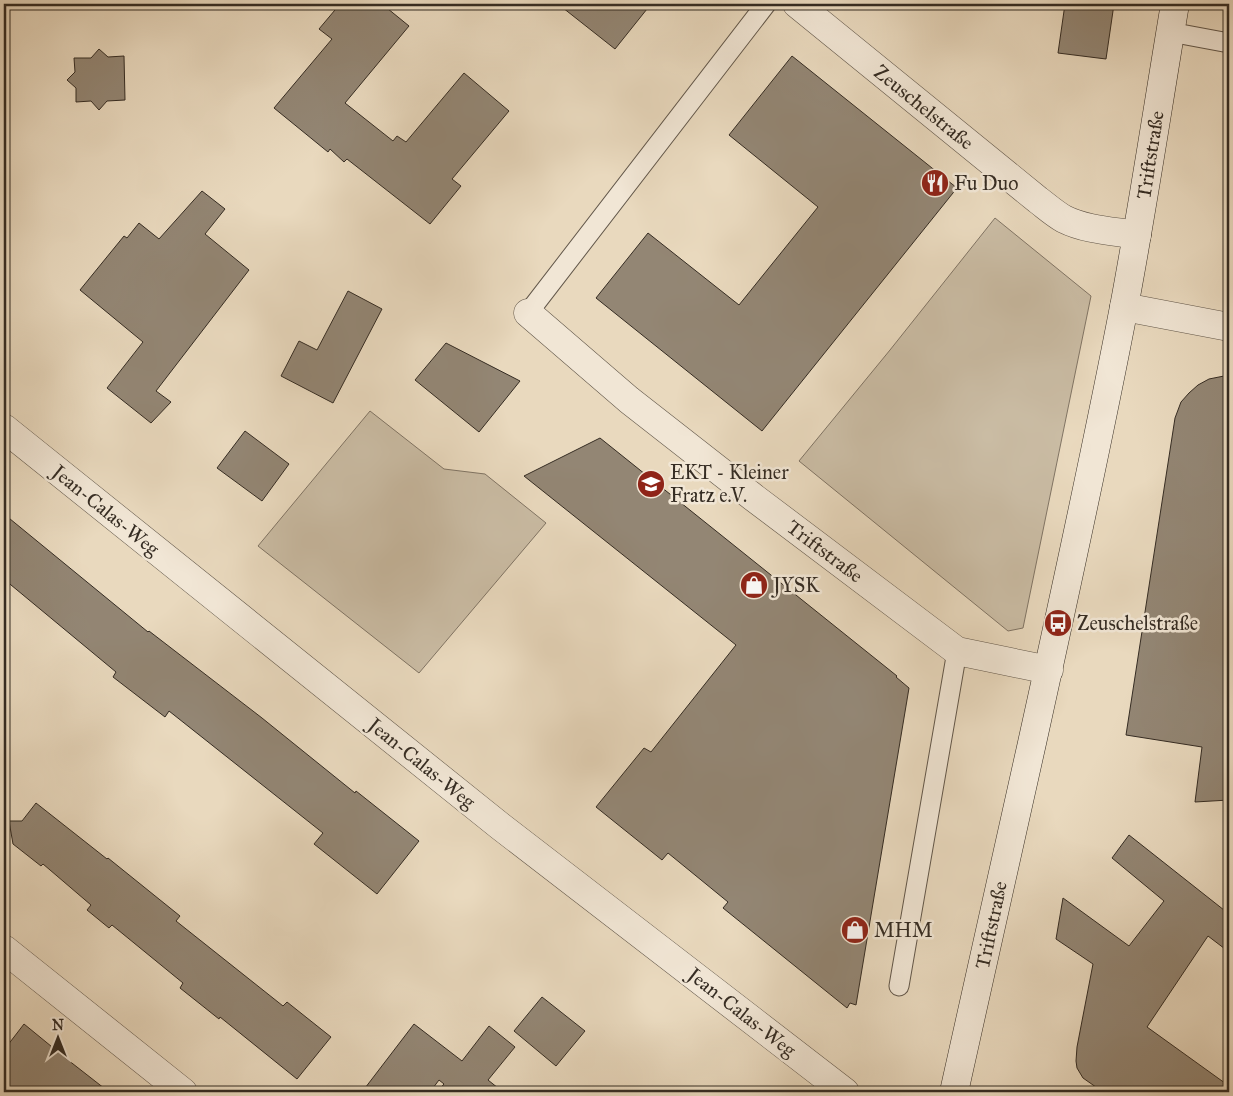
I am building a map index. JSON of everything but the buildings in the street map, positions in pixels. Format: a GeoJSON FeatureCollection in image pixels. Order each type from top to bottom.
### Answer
{"type":"FeatureCollection","features":[{"type":"Feature","properties":{"kind":"street","name":"Zeuschelstraße"},"geometry":{"type":"LineString","coordinates":[[796,4],[1062,218],[1089,227],[1137,235]]}},
{"type":"Feature","properties":{"kind":"street","name":"Triftstraße"},"geometry":{"type":"LineString","coordinates":[[954,1092],[1049,670],[1089,481],[1137,235],[1175,4]]}},
{"type":"Feature","properties":{"kind":"street"},"geometry":{"type":"LineString","coordinates":[[1124,307],[1229,327]]}},
{"type":"Feature","properties":{"kind":"street","name":"Triftstraße"},"geometry":{"type":"LineString","coordinates":[[528,313],[629,400],[753,497],[957,651],[1049,670]]}},
{"type":"Feature","properties":{"kind":"street","name":"Jean-Calas-Weg"},"geometry":{"type":"LineString","coordinates":[[4,428],[500,826],[846,1092]]}},
{"type":"Feature","properties":{"kind":"street"},"geometry":{"type":"LineString","coordinates":[[4,949],[183,1092]]}},
{"type":"Feature","properties":{"kind":"lane"},"geometry":{"type":"LineString","coordinates":[[528,313],[766,4]]}},
{"type":"Feature","properties":{"kind":"lane"},"geometry":{"type":"LineString","coordinates":[[1170,32],[1229,43]]}},
{"type":"Feature","properties":{"kind":"lane"},"geometry":{"type":"LineString","coordinates":[[899,986],[957,651]]}},
{"type":"Feature","properties":{"kind":"shaded area"},"geometry":{"type":"Polygon","coordinates":[[[995,218],[1091,296],[1023,628],[1008,631],[799,461],[995,218]]]}},
{"type":"Feature","properties":{"kind":"shaded area"},"geometry":{"type":"Polygon","coordinates":[[[370,411],[444,469],[485,474],[546,523],[419,673],[258,546],[370,411]]]}},
{"type":"Feature","properties":{"kind":"place","name":"Fu Duo"},"geometry":{"type":"Point","coordinates":[935,183]}},
{"type":"Feature","properties":{"kind":"place","name":"EKT - Kleiner Fratz e.V."},"geometry":{"type":"Point","coordinates":[651,484]}},
{"type":"Feature","properties":{"kind":"place","name":"JYSK"},"geometry":{"type":"Point","coordinates":[754,585]}},
{"type":"Feature","properties":{"kind":"place","name":"Zeuschelstraße"},"geometry":{"type":"Point","coordinates":[1058,623]}},
{"type":"Feature","properties":{"kind":"place","name":"MHM"},"geometry":{"type":"Point","coordinates":[855,930]}}]}
